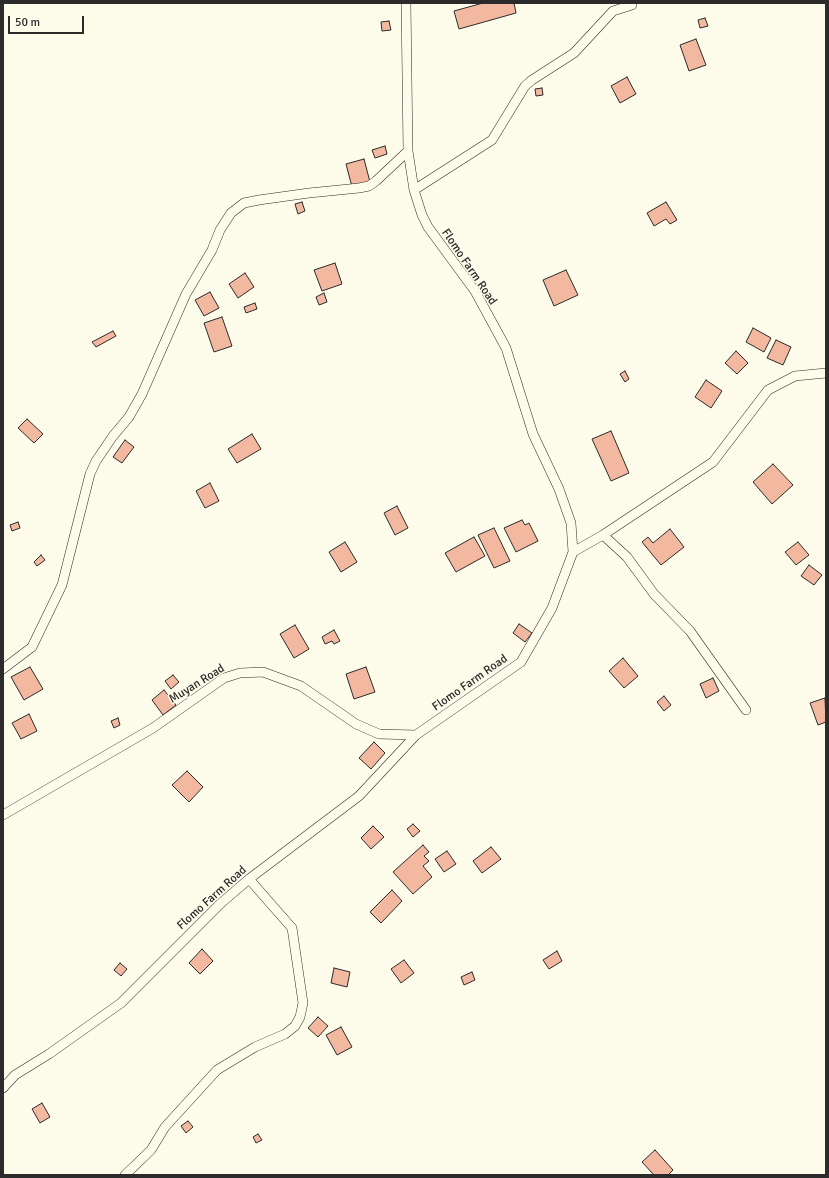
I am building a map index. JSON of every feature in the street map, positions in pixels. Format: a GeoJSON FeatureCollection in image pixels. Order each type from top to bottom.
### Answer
{"type":"FeatureCollection","features":[{"type":"Feature","properties":{"kind":"street","name":"Flomo Farm Road"},"geometry":{"type":"LineString","coordinates":[[3,1088],[15,1075],[49,1054],[121,1003],[220,904],[250,879],[359,796],[416,735],[521,662],[552,608],[573,552],[571,523],[559,489],[533,434],[506,348],[474,291],[428,227],[422,215],[414,190],[408,151],[406,3]]}},
{"type":"Feature","properties":{"kind":"street"},"geometry":{"type":"LineString","coordinates":[[414,190],[492,140],[525,86],[574,53],[613,11],[632,5]]}},
{"type":"Feature","properties":{"kind":"street"},"geometry":{"type":"LineString","coordinates":[[3,669],[32,647],[62,585],[90,474],[96,461],[113,436],[129,417],[142,394],[186,294],[206,261],[220,230],[231,214],[244,204],[259,200],[369,186],[408,151]]}},
{"type":"Feature","properties":{"kind":"street"},"geometry":{"type":"LineString","coordinates":[[573,552],[603,535],[713,462],[768,390],[795,376],[826,373]]}},
{"type":"Feature","properties":{"kind":"street"},"geometry":{"type":"LineString","coordinates":[[603,535],[627,557],[654,594],[690,631],[746,710]]}},
{"type":"Feature","properties":{"kind":"street","name":"Muyan Road"},"geometry":{"type":"LineString","coordinates":[[3,815],[153,728],[224,678],[240,673],[263,672],[300,686],[356,724],[379,734],[416,735]]}},
{"type":"Feature","properties":{"kind":"street"},"geometry":{"type":"LineString","coordinates":[[125,1175],[151,1150],[165,1127],[217,1070],[255,1047],[285,1034],[295,1026],[300,1017],[303,1003],[292,928],[250,879]]}},
{"type":"Feature","properties":{"kind":"building"},"geometry":{"type":"Polygon","coordinates":[[[483,3],[514,3],[516,13],[459,29],[454,11],[483,3]]]}},
{"type":"Feature","properties":{"kind":"building"},"geometry":{"type":"Polygon","coordinates":[[[705,18],[708,26],[700,28],[698,20],[705,18]]]}},
{"type":"Feature","properties":{"kind":"building"},"geometry":{"type":"Polygon","coordinates":[[[389,21],[391,30],[382,31],[381,22],[389,21]]]}},
{"type":"Feature","properties":{"kind":"building"},"geometry":{"type":"Polygon","coordinates":[[[696,39],[706,65],[689,71],[680,45],[696,39]]]}},
{"type":"Feature","properties":{"kind":"building"},"geometry":{"type":"Polygon","coordinates":[[[627,77],[636,94],[620,103],[611,86],[627,77]]]}},
{"type":"Feature","properties":{"kind":"building"},"geometry":{"type":"Polygon","coordinates":[[[542,88],[543,95],[536,96],[535,89],[542,88]]]}},
{"type":"Feature","properties":{"kind":"building"},"geometry":{"type":"Polygon","coordinates":[[[385,146],[387,154],[375,158],[372,150],[385,146]]]}},
{"type":"Feature","properties":{"kind":"building"},"geometry":{"type":"Polygon","coordinates":[[[364,159],[370,182],[352,187],[346,164],[364,159]]]}},
{"type":"Feature","properties":{"kind":"building"},"geometry":{"type":"Polygon","coordinates":[[[302,202],[305,211],[298,214],[295,204],[302,202]]]}},
{"type":"Feature","properties":{"kind":"building"},"geometry":{"type":"Polygon","coordinates":[[[666,202],[677,220],[670,224],[666,219],[654,226],[647,213],[666,202]]]}},
{"type":"Feature","properties":{"kind":"building"},"geometry":{"type":"Polygon","coordinates":[[[335,263],[342,284],[322,291],[314,270],[335,263]]]}},
{"type":"Feature","properties":{"kind":"building"},"geometry":{"type":"Polygon","coordinates":[[[566,270],[578,295],[554,306],[543,280],[566,270]]]}},
{"type":"Feature","properties":{"kind":"building"},"geometry":{"type":"Polygon","coordinates":[[[245,273],[254,287],[238,298],[229,284],[245,273]]]}},
{"type":"Feature","properties":{"kind":"building"},"geometry":{"type":"Polygon","coordinates":[[[210,292],[219,308],[204,316],[195,300],[210,292]]]}},
{"type":"Feature","properties":{"kind":"building"},"geometry":{"type":"Polygon","coordinates":[[[324,293],[327,302],[319,305],[316,297],[324,293]]]}},
{"type":"Feature","properties":{"kind":"building"},"geometry":{"type":"Polygon","coordinates":[[[255,303],[257,309],[246,313],[244,307],[255,303]]]}},
{"type":"Feature","properties":{"kind":"building"},"geometry":{"type":"Polygon","coordinates":[[[222,317],[232,346],[214,352],[204,323],[222,317]]]}},
{"type":"Feature","properties":{"kind":"building"},"geometry":{"type":"Polygon","coordinates":[[[753,328],[771,338],[764,352],[746,342],[753,328]]]}},
{"type":"Feature","properties":{"kind":"building"},"geometry":{"type":"Polygon","coordinates":[[[113,331],[116,336],[96,347],[92,342],[113,331]]]}},
{"type":"Feature","properties":{"kind":"building"},"geometry":{"type":"Polygon","coordinates":[[[776,340],[791,347],[783,365],[767,358],[776,340]]]}},
{"type":"Feature","properties":{"kind":"building"},"geometry":{"type":"Polygon","coordinates":[[[736,351],[748,363],[737,374],[725,363],[736,351]]]}},
{"type":"Feature","properties":{"kind":"building"},"geometry":{"type":"Polygon","coordinates":[[[625,371],[629,379],[625,382],[620,374],[625,371]]]}},
{"type":"Feature","properties":{"kind":"building"},"geometry":{"type":"Polygon","coordinates":[[[706,380],[722,391],[711,408],[695,397],[706,380]]]}},
{"type":"Feature","properties":{"kind":"building"},"geometry":{"type":"Polygon","coordinates":[[[27,419],[43,434],[34,443],[18,428],[27,419]]]}},
{"type":"Feature","properties":{"kind":"building"},"geometry":{"type":"Polygon","coordinates":[[[611,431],[629,473],[611,481],[592,439],[611,431]]]}},
{"type":"Feature","properties":{"kind":"building"},"geometry":{"type":"Polygon","coordinates":[[[252,434],[261,449],[237,463],[228,449],[252,434]]]}},
{"type":"Feature","properties":{"kind":"building"},"geometry":{"type":"Polygon","coordinates":[[[125,440],[134,447],[122,463],[113,457],[125,440]]]}},
{"type":"Feature","properties":{"kind":"building"},"geometry":{"type":"Polygon","coordinates":[[[773,464],[793,485],[772,504],[753,482],[773,464]]]}},
{"type":"Feature","properties":{"kind":"building"},"geometry":{"type":"Polygon","coordinates":[[[210,483],[219,501],[205,508],[196,491],[210,483]]]}},
{"type":"Feature","properties":{"kind":"building"},"geometry":{"type":"Polygon","coordinates":[[[397,506],[408,528],[395,535],[384,513],[397,506]]]}},
{"type":"Feature","properties":{"kind":"building"},"geometry":{"type":"Polygon","coordinates":[[[522,520],[525,525],[529,523],[538,541],[516,552],[504,528],[522,520]]]}},
{"type":"Feature","properties":{"kind":"building"},"geometry":{"type":"Polygon","coordinates":[[[18,522],[20,528],[12,531],[10,525],[18,522]]]}},
{"type":"Feature","properties":{"kind":"building"},"geometry":{"type":"Polygon","coordinates":[[[494,528],[510,561],[494,568],[478,535],[494,528]]]}},
{"type":"Feature","properties":{"kind":"building"},"geometry":{"type":"Polygon","coordinates":[[[670,529],[684,547],[661,565],[642,542],[648,537],[653,543],[670,529]]]}},
{"type":"Feature","properties":{"kind":"building"},"geometry":{"type":"Polygon","coordinates":[[[474,537],[485,556],[456,572],[445,553],[474,537]]]}},
{"type":"Feature","properties":{"kind":"building"},"geometry":{"type":"Polygon","coordinates":[[[345,542],[357,562],[341,572],[329,552],[345,542]]]}},
{"type":"Feature","properties":{"kind":"building"},"geometry":{"type":"Polygon","coordinates":[[[798,542],[809,555],[796,565],[785,552],[798,542]]]}},
{"type":"Feature","properties":{"kind":"building"},"geometry":{"type":"Polygon","coordinates":[[[41,555],[45,560],[37,566],[34,562],[41,555]]]}},
{"type":"Feature","properties":{"kind":"building"},"geometry":{"type":"Polygon","coordinates":[[[809,565],[822,575],[814,585],[801,576],[809,565]]]}},
{"type":"Feature","properties":{"kind":"building"},"geometry":{"type":"Polygon","coordinates":[[[519,624],[532,633],[525,642],[513,633],[519,624]]]}},
{"type":"Feature","properties":{"kind":"building"},"geometry":{"type":"Polygon","coordinates":[[[295,625],[309,649],[294,658],[280,634],[295,625]]]}},
{"type":"Feature","properties":{"kind":"building"},"geometry":{"type":"Polygon","coordinates":[[[334,630],[340,641],[334,644],[332,641],[325,644],[322,637],[334,630]]]}},
{"type":"Feature","properties":{"kind":"building"},"geometry":{"type":"Polygon","coordinates":[[[623,658],[638,676],[624,688],[609,671],[623,658]]]}},
{"type":"Feature","properties":{"kind":"building"},"geometry":{"type":"Polygon","coordinates":[[[30,667],[43,689],[24,700],[11,677],[30,667]]]}},
{"type":"Feature","properties":{"kind":"building"},"geometry":{"type":"Polygon","coordinates":[[[366,667],[375,692],[354,699],[346,674],[366,667]]]}},
{"type":"Feature","properties":{"kind":"building"},"geometry":{"type":"Polygon","coordinates":[[[173,675],[179,682],[171,689],[165,681],[173,675]]]}},
{"type":"Feature","properties":{"kind":"building"},"geometry":{"type":"Polygon","coordinates":[[[713,678],[719,691],[706,698],[700,684],[713,678]]]}},
{"type":"Feature","properties":{"kind":"building"},"geometry":{"type":"Polygon","coordinates":[[[164,690],[176,705],[163,715],[152,700],[164,690]]]}},
{"type":"Feature","properties":{"kind":"building"},"geometry":{"type":"Polygon","coordinates":[[[664,696],[671,705],[664,711],[657,702],[664,696]]]}},
{"type":"Feature","properties":{"kind":"building"},"geometry":{"type":"Polygon","coordinates":[[[825,698],[826,722],[818,725],[810,703],[825,698]]]}},
{"type":"Feature","properties":{"kind":"building"},"geometry":{"type":"Polygon","coordinates":[[[29,714],[37,731],[21,739],[12,723],[29,714]]]}},
{"type":"Feature","properties":{"kind":"building"},"geometry":{"type":"Polygon","coordinates":[[[118,718],[120,725],[114,728],[111,721],[118,718]]]}},
{"type":"Feature","properties":{"kind":"building"},"geometry":{"type":"Polygon","coordinates":[[[374,742],[385,753],[371,769],[359,758],[374,742]]]}},
{"type":"Feature","properties":{"kind":"building"},"geometry":{"type":"Polygon","coordinates":[[[187,771],[203,787],[189,802],[172,785],[187,771]]]}},
{"type":"Feature","properties":{"kind":"building"},"geometry":{"type":"Polygon","coordinates":[[[413,824],[420,831],[413,837],[407,829],[413,824]]]}},
{"type":"Feature","properties":{"kind":"building"},"geometry":{"type":"Polygon","coordinates":[[[373,826],[384,837],[371,849],[361,838],[373,826]]]}},
{"type":"Feature","properties":{"kind":"building"},"geometry":{"type":"Polygon","coordinates":[[[423,845],[429,852],[424,856],[429,861],[423,866],[432,877],[413,894],[393,872],[423,845]]]}},
{"type":"Feature","properties":{"kind":"building"},"geometry":{"type":"Polygon","coordinates":[[[491,847],[501,859],[482,873],[473,861],[491,847]]]}},
{"type":"Feature","properties":{"kind":"building"},"geometry":{"type":"Polygon","coordinates":[[[447,851],[456,864],[444,872],[435,859],[447,851]]]}},
{"type":"Feature","properties":{"kind":"building"},"geometry":{"type":"Polygon","coordinates":[[[392,890],[402,901],[381,923],[370,912],[392,890]]]}},
{"type":"Feature","properties":{"kind":"building"},"geometry":{"type":"Polygon","coordinates":[[[202,949],[213,961],[200,974],[189,963],[202,949]]]}},
{"type":"Feature","properties":{"kind":"building"},"geometry":{"type":"Polygon","coordinates":[[[557,951],[562,961],[549,969],[543,960],[557,951]]]}},
{"type":"Feature","properties":{"kind":"building"},"geometry":{"type":"Polygon","coordinates":[[[404,960],[414,973],[401,983],[391,969],[404,960]]]}},
{"type":"Feature","properties":{"kind":"building"},"geometry":{"type":"Polygon","coordinates":[[[120,963],[127,969],[121,976],[114,970],[120,963]]]}},
{"type":"Feature","properties":{"kind":"building"},"geometry":{"type":"Polygon","coordinates":[[[334,968],[350,972],[347,987],[331,983],[334,968]]]}},
{"type":"Feature","properties":{"kind":"building"},"geometry":{"type":"Polygon","coordinates":[[[472,972],[475,980],[464,985],[461,977],[472,972]]]}},
{"type":"Feature","properties":{"kind":"building"},"geometry":{"type":"Polygon","coordinates":[[[318,1017],[328,1026],[318,1037],[308,1028],[318,1017]]]}},
{"type":"Feature","properties":{"kind":"building"},"geometry":{"type":"Polygon","coordinates":[[[341,1027],[352,1047],[337,1055],[326,1035],[341,1027]]]}},
{"type":"Feature","properties":{"kind":"building"},"geometry":{"type":"Polygon","coordinates":[[[42,1103],[50,1117],[40,1123],[32,1109],[42,1103]]]}},
{"type":"Feature","properties":{"kind":"building"},"geometry":{"type":"Polygon","coordinates":[[[188,1121],[193,1127],[186,1133],[181,1126],[188,1121]]]}},
{"type":"Feature","properties":{"kind":"building"},"geometry":{"type":"Polygon","coordinates":[[[258,1134],[262,1140],[256,1143],[253,1137],[258,1134]]]}},
{"type":"Feature","properties":{"kind":"building"},"geometry":{"type":"Polygon","coordinates":[[[655,1150],[673,1170],[668,1175],[654,1175],[642,1162],[655,1150]]]}}]}
